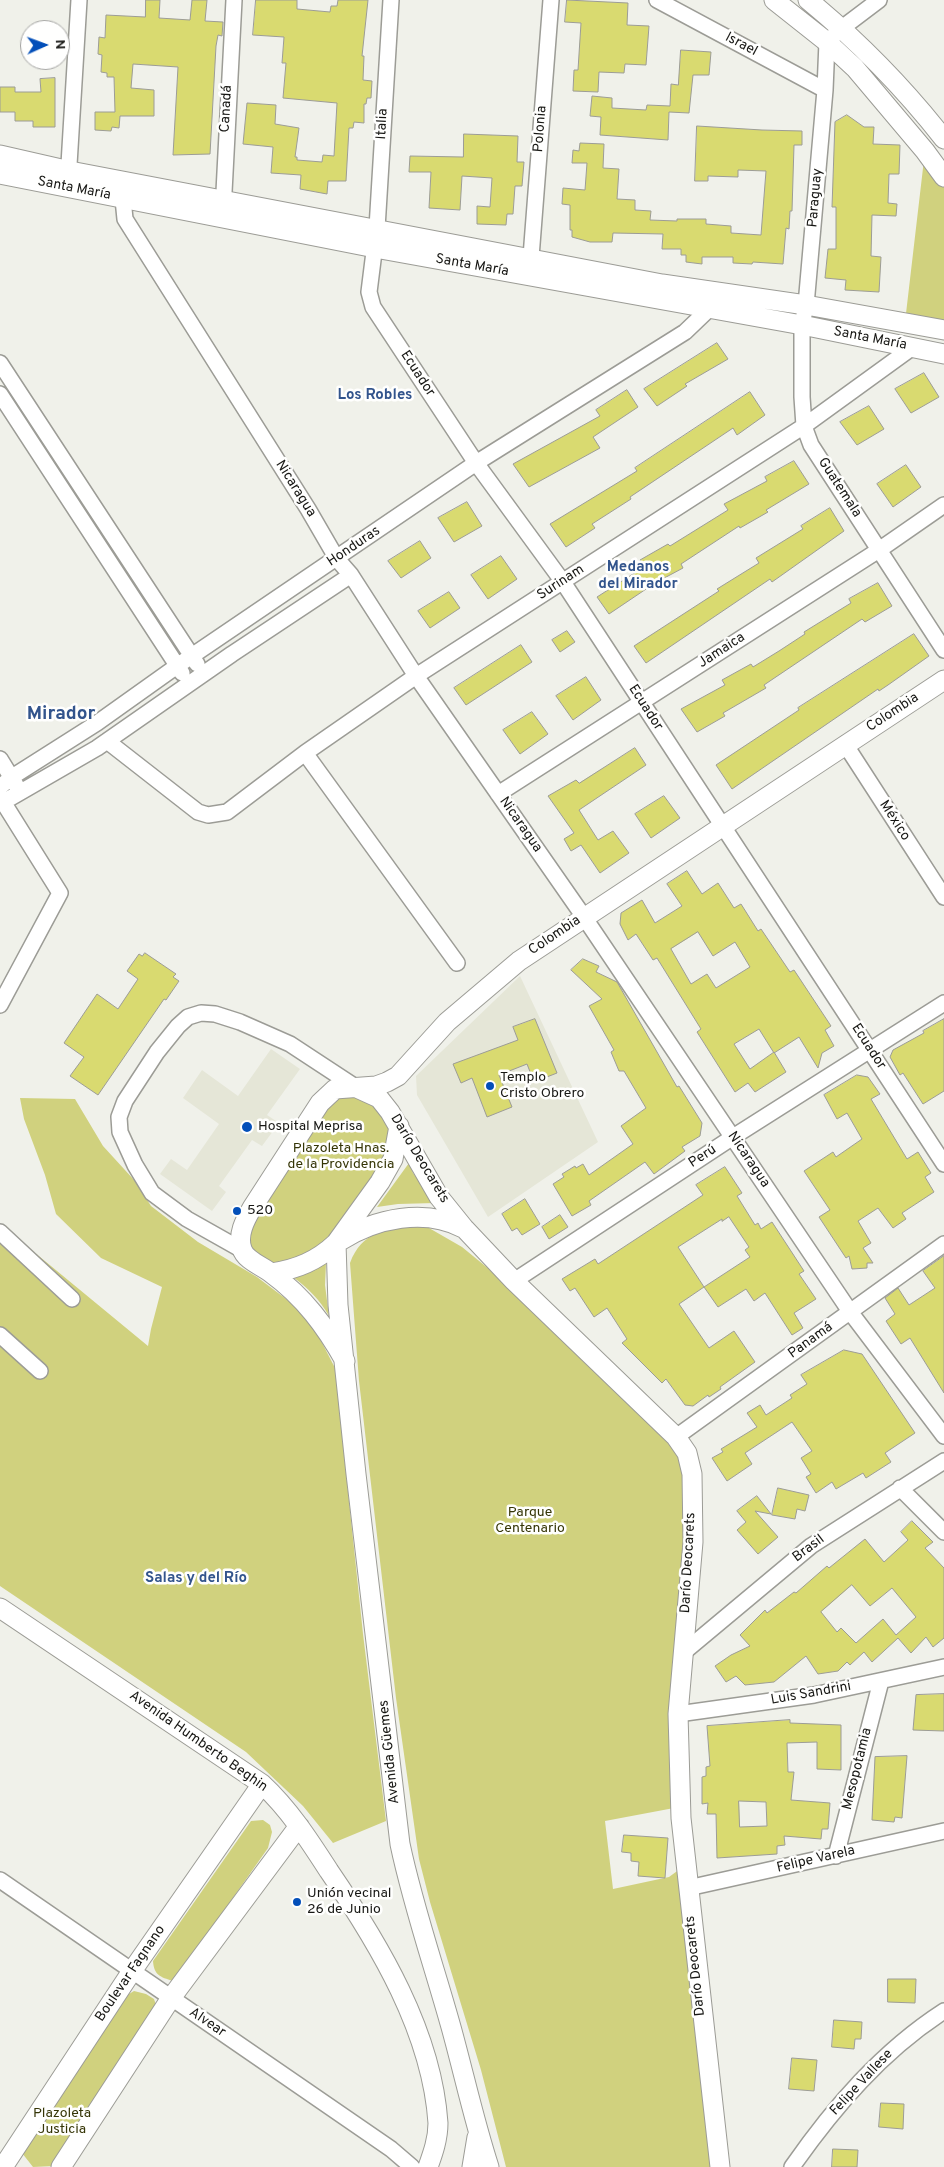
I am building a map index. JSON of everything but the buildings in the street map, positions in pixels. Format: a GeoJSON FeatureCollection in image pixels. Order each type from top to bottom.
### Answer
{"type":"FeatureCollection","features":[{"type":"Feature","properties":{"kind":"street"},"geometry":{"type":"LineString","coordinates":[[69,179],[79,0]]}},
{"type":"Feature","properties":{"kind":"street","name":"Canadá"},"geometry":{"type":"LineString","coordinates":[[224,218],[222,199],[234,0]]}},
{"type":"Feature","properties":{"kind":"street","name":"Italia"},"geometry":{"type":"LineString","coordinates":[[375,248],[391,0]]}},
{"type":"Feature","properties":{"kind":"street","name":"Polonia"},"geometry":{"type":"LineString","coordinates":[[526,276],[531,257],[551,0]]}},
{"type":"Feature","properties":{"kind":"street","name":"Israel"},"geometry":{"type":"LineString","coordinates":[[657,0],[825,90]]}},
{"type":"Feature","properties":{"kind":"street"},"geometry":{"type":"LineString","coordinates":[[774,0],[827,42],[855,68],[925,151],[944,177]]}},
{"type":"Feature","properties":{"kind":"street"},"geometry":{"type":"LineString","coordinates":[[808,0],[842,28],[943,137]]}},
{"type":"Feature","properties":{"kind":"street"},"geometry":{"type":"LineString","coordinates":[[827,42],[872,2]]}},
{"type":"Feature","properties":{"kind":"street","name":"Paraguay"},"geometry":{"type":"LineString","coordinates":[[806,305],[825,90],[827,42]]}},
{"type":"Feature","properties":{"kind":"street","name":"Santa María"},"geometry":{"type":"LineString","coordinates":[[0,155],[124,199],[375,248],[802,325],[944,354]]}},
{"type":"Feature","properties":{"kind":"street","name":"Santa María"},"geometry":{"type":"LineString","coordinates":[[0,174],[69,179],[222,199],[531,257],[662,284],[806,305],[944,330]]}},
{"type":"Feature","properties":{"kind":"street","name":"Nicaragua"},"geometry":{"type":"LineString","coordinates":[[124,199],[125,219],[308,509],[337,559],[351,575],[416,676],[584,917],[851,1313],[944,1436]]}},
{"type":"Feature","properties":{"kind":"street","name":"Ecuador"},"geometry":{"type":"LineString","coordinates":[[375,248],[369,292],[373,308],[476,463],[563,582],[944,1164]]}},
{"type":"Feature","properties":{"kind":"street","name":"Guatemala"},"geometry":{"type":"LineString","coordinates":[[806,305],[802,325],[804,426],[811,445],[944,650]]}},
{"type":"Feature","properties":{"kind":"street","name":"Honduras"},"geometry":{"type":"LineString","coordinates":[[0,787],[12,777],[97,723],[177,666],[476,463],[685,332],[709,309]]}},
{"type":"Feature","properties":{"kind":"street","name":"Surinam"},"geometry":{"type":"LineString","coordinates":[[107,741],[198,812],[208,815],[226,812],[305,753],[416,676],[804,426],[913,347]]}},
{"type":"Feature","properties":{"kind":"street"},"geometry":{"type":"LineString","coordinates":[[0,363],[203,674]]}},
{"type":"Feature","properties":{"kind":"street"},"geometry":{"type":"LineString","coordinates":[[0,394],[189,684]]}},
{"type":"Feature","properties":{"kind":"street","name":"Jamaica"},"geometry":{"type":"LineString","coordinates":[[498,794],[879,550],[944,505]]}},
{"type":"Feature","properties":{"kind":"street","name":"Honduras"},"geometry":{"type":"LineString","coordinates":[[1,801],[20,792],[107,741],[351,575]]}},
{"type":"Feature","properties":{"kind":"street","name":"Colombia"},"geometry":{"type":"LineString","coordinates":[[242,1250],[240,1240],[246,1218],[320,1103],[335,1089],[376,1086],[398,1076],[447,1022],[518,961],[722,824],[944,680]]}},
{"type":"Feature","properties":{"kind":"street","name":"México"},"geometry":{"type":"LineString","coordinates":[[845,744],[944,897]]}},
{"type":"Feature","properties":{"kind":"street"},"geometry":{"type":"LineString","coordinates":[[305,753],[456,963]]}},
{"type":"Feature","properties":{"kind":"street"},"geometry":{"type":"LineString","coordinates":[[0,759],[20,792]]}},
{"type":"Feature","properties":{"kind":"street"},"geometry":{"type":"LineString","coordinates":[[0,1005],[60,893],[1,801]]}},
{"type":"Feature","properties":{"kind":"street","name":"Perú"},"geometry":{"type":"LineString","coordinates":[[514,1281],[733,1137],[944,1003]]}},
{"type":"Feature","properties":{"kind":"street"},"geometry":{"type":"LineString","coordinates":[[345,1361],[318,1317],[304,1301],[272,1273],[253,1262],[242,1250],[187,1219],[152,1193],[135,1165],[120,1132],[119,1117],[125,1101],[157,1052],[178,1026],[188,1017],[201,1013],[214,1014],[240,1022],[290,1044],[357,1088]]}},
{"type":"Feature","properties":{"kind":"street","name":"Darío Deocarets"},"geometry":{"type":"LineString","coordinates":[[357,1088],[379,1098],[399,1126],[440,1197],[464,1228],[514,1281],[676,1437],[686,1453],[692,1474],[692,1542],[678,1714],[681,1818],[720,2167]]}},
{"type":"Feature","properties":{"kind":"street"},"geometry":{"type":"LineString","coordinates":[[272,1273],[291,1270],[305,1265],[327,1252],[336,1243],[380,1182],[393,1159],[399,1126]]}},
{"type":"Feature","properties":{"kind":"street"},"geometry":{"type":"LineString","coordinates":[[336,1243],[357,1230],[410,1217],[429,1216],[449,1221],[464,1228]]}},
{"type":"Feature","properties":{"kind":"street"},"geometry":{"type":"LineString","coordinates":[[0,1232],[72,1299]]}},
{"type":"Feature","properties":{"kind":"street","name":"Avenida Güemes"},"geometry":{"type":"LineString","coordinates":[[336,1243],[338,1305],[400,1844],[409,1888],[451,2027],[478,2134],[489,2167]]}},
{"type":"Feature","properties":{"kind":"street","name":"Panamá"},"geometry":{"type":"LineString","coordinates":[[676,1437],[851,1313],[944,1244]]}},
{"type":"Feature","properties":{"kind":"street"},"geometry":{"type":"LineString","coordinates":[[0,1335],[40,1371]]}},
{"type":"Feature","properties":{"kind":"street","name":"Brasil"},"geometry":{"type":"LineString","coordinates":[[684,1652],[811,1546],[944,1461]]}},
{"type":"Feature","properties":{"kind":"street"},"geometry":{"type":"LineString","coordinates":[[900,1488],[944,1532]]}},
{"type":"Feature","properties":{"kind":"street","name":"Avenida Humberto Beghin"},"geometry":{"type":"LineString","coordinates":[[0,1608],[262,1784],[280,1801],[299,1826],[374,1939],[392,1973],[414,2027],[433,2087],[438,2124],[436,2145],[428,2167]]}},
{"type":"Feature","properties":{"kind":"street","name":"Luis Sandrini"},"geometry":{"type":"LineString","coordinates":[[678,1714],[814,1694],[944,1667]]}},
{"type":"Feature","properties":{"kind":"street","name":"Mesopotamia"},"geometry":{"type":"LineString","coordinates":[[836,1856],[881,1681]]}},
{"type":"Feature","properties":{"kind":"street","name":"Boulevar Fagnano"},"geometry":{"type":"LineString","coordinates":[[5,2164],[132,1972],[262,1784]]}},
{"type":"Feature","properties":{"kind":"street"},"geometry":{"type":"LineString","coordinates":[[61,2167],[171,1998],[299,1826]]}},
{"type":"Feature","properties":{"kind":"street","name":"Felipe Varela"},"geometry":{"type":"LineString","coordinates":[[688,1888],[944,1831]]}},
{"type":"Feature","properties":{"kind":"street","name":"Alvear"},"geometry":{"type":"LineString","coordinates":[[0,1880],[391,2149],[412,2167]]}},
{"type":"Feature","properties":{"kind":"street","name":"Felipe Vallese"},"geometry":{"type":"LineString","coordinates":[[792,2167],[835,2110],[878,2062],[922,2025],[944,2010]]}},
{"type":"Feature","properties":{"kind":"street","name":"Avenida Güemes"},"geometry":{"type":"LineString","coordinates":[[472,2167],[478,2134]]}},
{"type":"Feature","properties":{"kind":"shaded area"},"geometry":{"type":"Polygon","coordinates":[[[520,976],[598,1142],[488,1217],[417,1095],[416,1076],[520,976]]]}},
{"type":"Feature","properties":{"kind":"shaded area","name":"Hospital Meprisa"},"geometry":{"type":"Polygon","coordinates":[[[271,1049],[300,1069],[267,1115],[279,1123],[262,1146],[252,1140],[219,1186],[226,1192],[212,1211],[160,1174],[171,1159],[187,1170],[219,1124],[183,1098],[202,1070],[238,1096],[271,1049]]]}},
{"type":"Feature","properties":{"kind":"green space"},"geometry":{"type":"Polygon","coordinates":[[[925,151],[944,177],[944,330],[905,322],[925,151]]]}},
{"type":"Feature","properties":{"kind":"green space","name":"Plazoleta Hnas. de la Providencia"},"geometry":{"type":"Polygon","coordinates":[[[335,1089],[370,1093],[397,1143],[336,1243],[291,1270],[253,1262],[242,1230],[335,1089]]]}},
{"type":"Feature","properties":{"kind":"green space"},"geometry":{"type":"Polygon","coordinates":[[[20,1098],[75,1099],[103,1146],[135,1181],[151,1206],[198,1242],[257,1277],[294,1305],[315,1329],[335,1368],[363,1634],[386,1821],[333,1843],[303,1806],[246,1752],[0,1586],[0,1224],[148,1346],[162,1287],[101,1258],[56,1214],[45,1175],[24,1119],[20,1098]]]}},
{"type":"Feature","properties":{"kind":"green space"},"geometry":{"type":"Polygon","coordinates":[[[409,1163],[413,1173],[435,1203],[398,1204],[377,1207],[409,1163]]]}},
{"type":"Feature","properties":{"kind":"green space","name":"Parque Centenario"},"geometry":{"type":"Polygon","coordinates":[[[415,1225],[429,1228],[462,1247],[506,1283],[625,1396],[672,1446],[683,1470],[684,1536],[678,1629],[674,1808],[605,1821],[613,1889],[669,1877],[680,1869],[711,2167],[506,2167],[481,2070],[430,1902],[419,1859],[396,1698],[359,1381],[350,1263],[355,1252],[368,1238],[384,1231],[415,1225]]]}},
{"type":"Feature","properties":{"kind":"green space"},"geometry":{"type":"Polygon","coordinates":[[[326,1263],[325,1285],[329,1316],[304,1285],[293,1277],[316,1269],[326,1263]]]}},
{"type":"Feature","properties":{"kind":"green space"},"geometry":{"type":"Polygon","coordinates":[[[263,1820],[270,1825],[272,1832],[268,1848],[173,1981],[161,1977],[156,1972],[153,1961],[251,1821],[263,1820]]]}},
{"type":"Feature","properties":{"kind":"green space","name":"Plazoleta Justicia"},"geometry":{"type":"Polygon","coordinates":[[[134,1991],[146,1994],[154,1999],[156,2005],[54,2166],[33,2167],[22,2153],[124,1997],[134,1991]]]}},
{"type":"Feature","properties":{"kind":"place","name":"Templo Cristo Obrero"},"geometry":{"type":"Point","coordinates":[490,1086]}},
{"type":"Feature","properties":{"kind":"place","name":"Hospital Meprisa"},"geometry":{"type":"Point","coordinates":[247,1127]}},
{"type":"Feature","properties":{"kind":"place","name":"520"},"geometry":{"type":"Point","coordinates":[237,1211]}},
{"type":"Feature","properties":{"kind":"place","name":"Unión vecinal 26 de Junio"},"geometry":{"type":"Point","coordinates":[297,1902]}},
{"type":"Feature","properties":{"kind":"district","name":"Los Robles"},"geometry":{"type":"Point","coordinates":[375,396]}},
{"type":"Feature","properties":{"kind":"district","name":"Medanos del Mirador"},"geometry":{"type":"Point","coordinates":[638,576]}},
{"type":"Feature","properties":{"kind":"district","name":"Mirador"},"geometry":{"type":"Point","coordinates":[61,715]}},
{"type":"Feature","properties":{"kind":"district","name":"Salas y del Río"},"geometry":{"type":"Point","coordinates":[196,1579]}}]}
